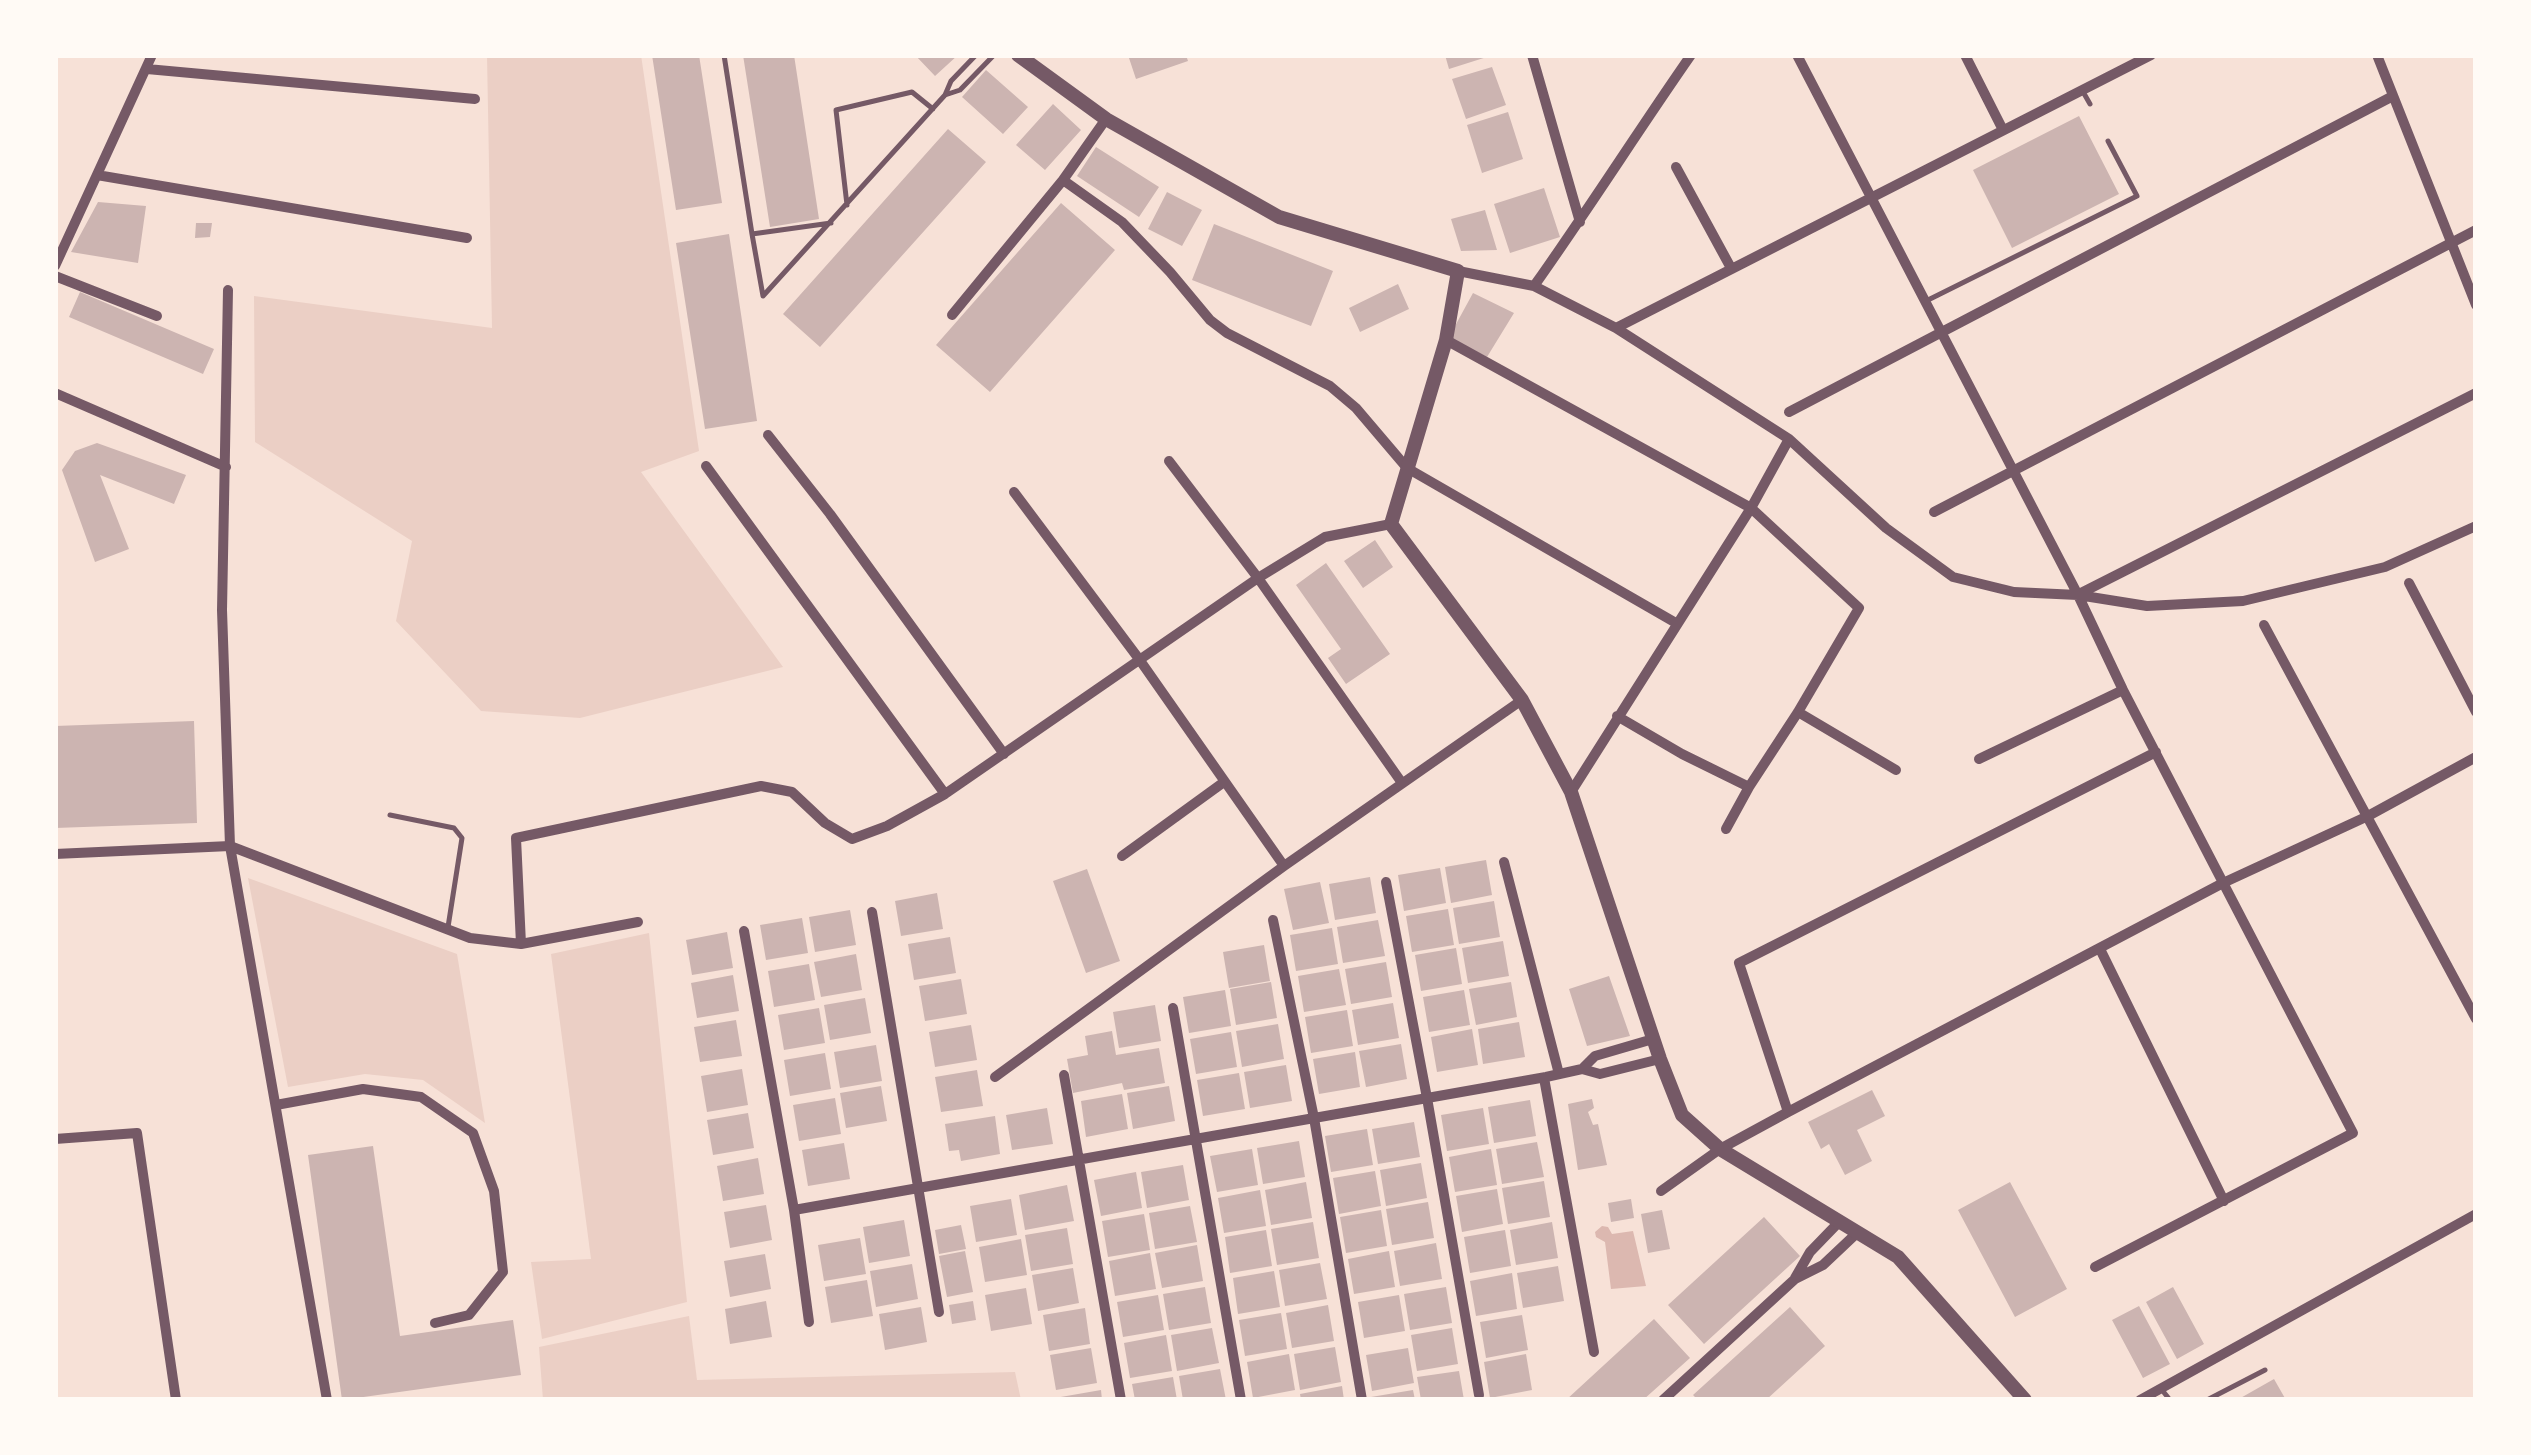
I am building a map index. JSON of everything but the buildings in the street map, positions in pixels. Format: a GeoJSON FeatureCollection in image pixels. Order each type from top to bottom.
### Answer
{"type":"FeatureCollection","features":[{"type":"Feature","properties":{"kind":"street"},"geometry":{"type":"LineString","coordinates":[[55,266],[152,55]]}},
{"type":"Feature","properties":{"kind":"street"},"geometry":{"type":"LineString","coordinates":[[1018,55],[1106,119],[1279,217],[1458,270],[1534,286],[1616,328],[1788,440],[1886,528],[1953,577],[2014,592],[2078,594],[2147,606],[2243,601],[2385,567],[2476,526]]}},
{"type":"Feature","properties":{"kind":"street"},"geometry":{"type":"LineString","coordinates":[[1532,55],[1580,222]]}},
{"type":"Feature","properties":{"kind":"street"},"geometry":{"type":"LineString","coordinates":[[1534,286],[1691,55]]}},
{"type":"Feature","properties":{"kind":"street"},"geometry":{"type":"LineString","coordinates":[[1796,55],[2353,1132],[2095,1267]]}},
{"type":"Feature","properties":{"kind":"street"},"geometry":{"type":"LineString","coordinates":[[1964,55],[2004,130]]}},
{"type":"Feature","properties":{"kind":"street"},"geometry":{"type":"LineString","coordinates":[[2377,55],[2476,305]]}},
{"type":"Feature","properties":{"kind":"street"},"geometry":{"type":"LineString","coordinates":[[1616,328],[2146,56]]}},
{"type":"Feature","properties":{"kind":"street"},"geometry":{"type":"LineString","coordinates":[[148,69],[475,99]]}},
{"type":"Feature","properties":{"kind":"street"},"geometry":{"type":"LineString","coordinates":[[1789,412],[2393,96]]}},
{"type":"Feature","properties":{"kind":"street"},"geometry":{"type":"LineString","coordinates":[[952,314],[1063,180],[1106,119]]}},
{"type":"Feature","properties":{"kind":"street"},"geometry":{"type":"LineString","coordinates":[[1676,167],[1731,268]]}},
{"type":"Feature","properties":{"kind":"street"},"geometry":{"type":"LineString","coordinates":[[97,174],[468,238]]}},
{"type":"Feature","properties":{"kind":"street"},"geometry":{"type":"LineString","coordinates":[[1063,180],[1122,222],[1210,320],[1343,396],[1407,468],[1676,623]]}},
{"type":"Feature","properties":{"kind":"street"},"geometry":{"type":"LineString","coordinates":[[1934,512],[2476,230]]}},
{"type":"Feature","properties":{"kind":"street"},"geometry":{"type":"LineString","coordinates":[[1391,524],[1446,340],[1458,270]]}},
{"type":"Feature","properties":{"kind":"street"},"geometry":{"type":"LineString","coordinates":[[55,276],[158,316]]}},
{"type":"Feature","properties":{"kind":"street"},"geometry":{"type":"LineString","coordinates":[[228,290],[222,610],[230,846],[327,1400]]}},
{"type":"Feature","properties":{"kind":"street"},"geometry":{"type":"LineString","coordinates":[[1446,340],[1751,508],[1859,608],[1726,829]]}},
{"type":"Feature","properties":{"kind":"street"},"geometry":{"type":"LineString","coordinates":[[55,393],[226,467]]}},
{"type":"Feature","properties":{"kind":"street"},"geometry":{"type":"LineString","coordinates":[[2078,594],[2476,393]]}},
{"type":"Feature","properties":{"kind":"street"},"geometry":{"type":"LineString","coordinates":[[768,435],[1004,754]]}},
{"type":"Feature","properties":{"kind":"street"},"geometry":{"type":"LineString","coordinates":[[1571,792],[1751,508],[1788,440]]}},
{"type":"Feature","properties":{"kind":"street"},"geometry":{"type":"LineString","coordinates":[[1169,460],[1402,782]]}},
{"type":"Feature","properties":{"kind":"street"},"geometry":{"type":"LineString","coordinates":[[706,466],[945,794]]}},
{"type":"Feature","properties":{"kind":"street"},"geometry":{"type":"LineString","coordinates":[[1014,492],[1140,659],[1284,866]]}},
{"type":"Feature","properties":{"kind":"street"},"geometry":{"type":"LineString","coordinates":[[521,944],[516,838],[761,786],[792,792],[825,823],[852,839],[887,826],[945,794],[1258,578],[1325,537],[1391,524]]}},
{"type":"Feature","properties":{"kind":"street"},"geometry":{"type":"LineString","coordinates":[[1391,524],[1522,700],[1571,792],[1653,1040],[1682,1115],[1720,1149],[1898,1257],[2025,1400]]}},
{"type":"Feature","properties":{"kind":"street"},"geometry":{"type":"LineString","coordinates":[[2409,583],[2476,712]]}},
{"type":"Feature","properties":{"kind":"street"},"geometry":{"type":"LineString","coordinates":[[2264,625],[2476,1019]]}},
{"type":"Feature","properties":{"kind":"street"},"geometry":{"type":"LineString","coordinates":[[1980,758],[2124,690]]}},
{"type":"Feature","properties":{"kind":"street"},"geometry":{"type":"LineString","coordinates":[[995,1077],[1284,866],[1522,700]]}},
{"type":"Feature","properties":{"kind":"street"},"geometry":{"type":"LineString","coordinates":[[1798,712],[1896,770]]}},
{"type":"Feature","properties":{"kind":"street"},"geometry":{"type":"LineString","coordinates":[[1617,716],[1749,787]]}},
{"type":"Feature","properties":{"kind":"street"},"geometry":{"type":"LineString","coordinates":[[1788,1112],[1739,963],[2156,752]]}},
{"type":"Feature","properties":{"kind":"street"},"geometry":{"type":"LineString","coordinates":[[1661,1191],[1720,1149],[1788,1112],[2223,883],[2368,816],[2476,757]]}},
{"type":"Feature","properties":{"kind":"street"},"geometry":{"type":"LineString","coordinates":[[1122,856],[1224,782]]}},
{"type":"Feature","properties":{"kind":"street"},"geometry":{"type":"LineString","coordinates":[[55,854],[230,846],[470,938],[521,944],[638,922]]}},
{"type":"Feature","properties":{"kind":"street"},"geometry":{"type":"LineString","coordinates":[[1504,862],[1559,1074]]}},
{"type":"Feature","properties":{"kind":"street"},"geometry":{"type":"LineString","coordinates":[[1386,882],[1479,1395]]}},
{"type":"Feature","properties":{"kind":"street"},"geometry":{"type":"LineString","coordinates":[[872,912],[939,1312]]}},
{"type":"Feature","properties":{"kind":"street"},"geometry":{"type":"LineString","coordinates":[[1273,920],[1314,1118],[1362,1400]]}},
{"type":"Feature","properties":{"kind":"street"},"geometry":{"type":"LineString","coordinates":[[744,931],[794,1210],[808,1322]]}},
{"type":"Feature","properties":{"kind":"street"},"geometry":{"type":"LineString","coordinates":[[2100,949],[2224,1201]]}},
{"type":"Feature","properties":{"kind":"street"},"geometry":{"type":"LineString","coordinates":[[1173,1008],[1241,1400]]}},
{"type":"Feature","properties":{"kind":"street"},"geometry":{"type":"LineString","coordinates":[[1582,1069],[1595,1056],[1653,1040]]}},
{"type":"Feature","properties":{"kind":"street"},"geometry":{"type":"LineString","coordinates":[[794,1210],[1582,1069],[1600,1074],[1660,1059]]}},
{"type":"Feature","properties":{"kind":"street"},"geometry":{"type":"LineString","coordinates":[[1064,1076],[1121,1400]]}},
{"type":"Feature","properties":{"kind":"street"},"geometry":{"type":"LineString","coordinates":[[1544,1078],[1594,1352]]}},
{"type":"Feature","properties":{"kind":"street"},"geometry":{"type":"LineString","coordinates":[[276,1105],[364,1089],[421,1097],[473,1132],[494,1191],[503,1272],[469,1315],[436,1323]]}},
{"type":"Feature","properties":{"kind":"street"},"geometry":{"type":"LineString","coordinates":[[55,1139],[136,1133],[176,1400]]}},
{"type":"Feature","properties":{"kind":"street"},"geometry":{"type":"LineString","coordinates":[[2140,1400],[2476,1214]]}},
{"type":"Feature","properties":{"kind":"street"},"geometry":{"type":"LineString","coordinates":[[1795,1279],[1810,1252],[1840,1222]]}},
{"type":"Feature","properties":{"kind":"street"},"geometry":{"type":"LineString","coordinates":[[1663,1400],[1795,1279],[1823,1265],[1858,1232]]}},
{"type":"Feature","properties":{"kind":"lane"},"geometry":{"type":"LineString","coordinates":[[724,55],[763,296],[945,95],[951,81],[976,55]]}},
{"type":"Feature","properties":{"kind":"lane"},"geometry":{"type":"LineString","coordinates":[[945,95],[960,90],[994,55]]}},
{"type":"Feature","properties":{"kind":"lane"},"geometry":{"type":"LineString","coordinates":[[2082,90],[2090,104]]}},
{"type":"Feature","properties":{"kind":"lane"},"geometry":{"type":"LineString","coordinates":[[847,205],[836,110],[912,92],[932,109]]}},
{"type":"Feature","properties":{"kind":"lane"},"geometry":{"type":"LineString","coordinates":[[1925,301],[2137,196],[2108,141]]}},
{"type":"Feature","properties":{"kind":"lane"},"geometry":{"type":"LineString","coordinates":[[752,234],[830,223]]}},
{"type":"Feature","properties":{"kind":"lane"},"geometry":{"type":"LineString","coordinates":[[390,815],[454,828],[460,833],[448,930]]}},
{"type":"Feature","properties":{"kind":"lane"},"geometry":{"type":"LineString","coordinates":[[2207,1400],[2265,1370]]}},
{"type":"Feature","properties":{"kind":"lane"},"geometry":{"type":"LineString","coordinates":[[2160,1388],[2170,1400]]}},
{"type":"Feature","properties":{"kind":"shaded area"},"geometry":{"type":"Polygon","coordinates":[[[487,55],[641,55],[699,451],[641,472],[783,667],[580,718],[481,711],[396,621],[412,541],[255,442],[254,296],[492,328],[487,55]]]}},
{"type":"Feature","properties":{"kind":"shaded area"},"geometry":{"type":"Polygon","coordinates":[[[248,878],[457,954],[485,1123],[423,1080],[365,1074],[288,1087],[248,878]]]}},
{"type":"Feature","properties":{"kind":"shaded area"},"geometry":{"type":"Polygon","coordinates":[[[649,933],[687,1302],[542,1339],[531,1262],[591,1259],[551,954],[649,933]]]}},
{"type":"Feature","properties":{"kind":"shaded area"},"geometry":{"type":"Polygon","coordinates":[[[1602,1226],[1612,1234],[1633,1231],[1646,1286],[1611,1289],[1605,1242],[1595,1232],[1602,1226]]]}},
{"type":"Feature","properties":{"kind":"shaded area"},"geometry":{"type":"Polygon","coordinates":[[[689,1316],[697,1380],[1015,1372],[1021,1400],[543,1400],[539,1347],[689,1316]]]}}]}
